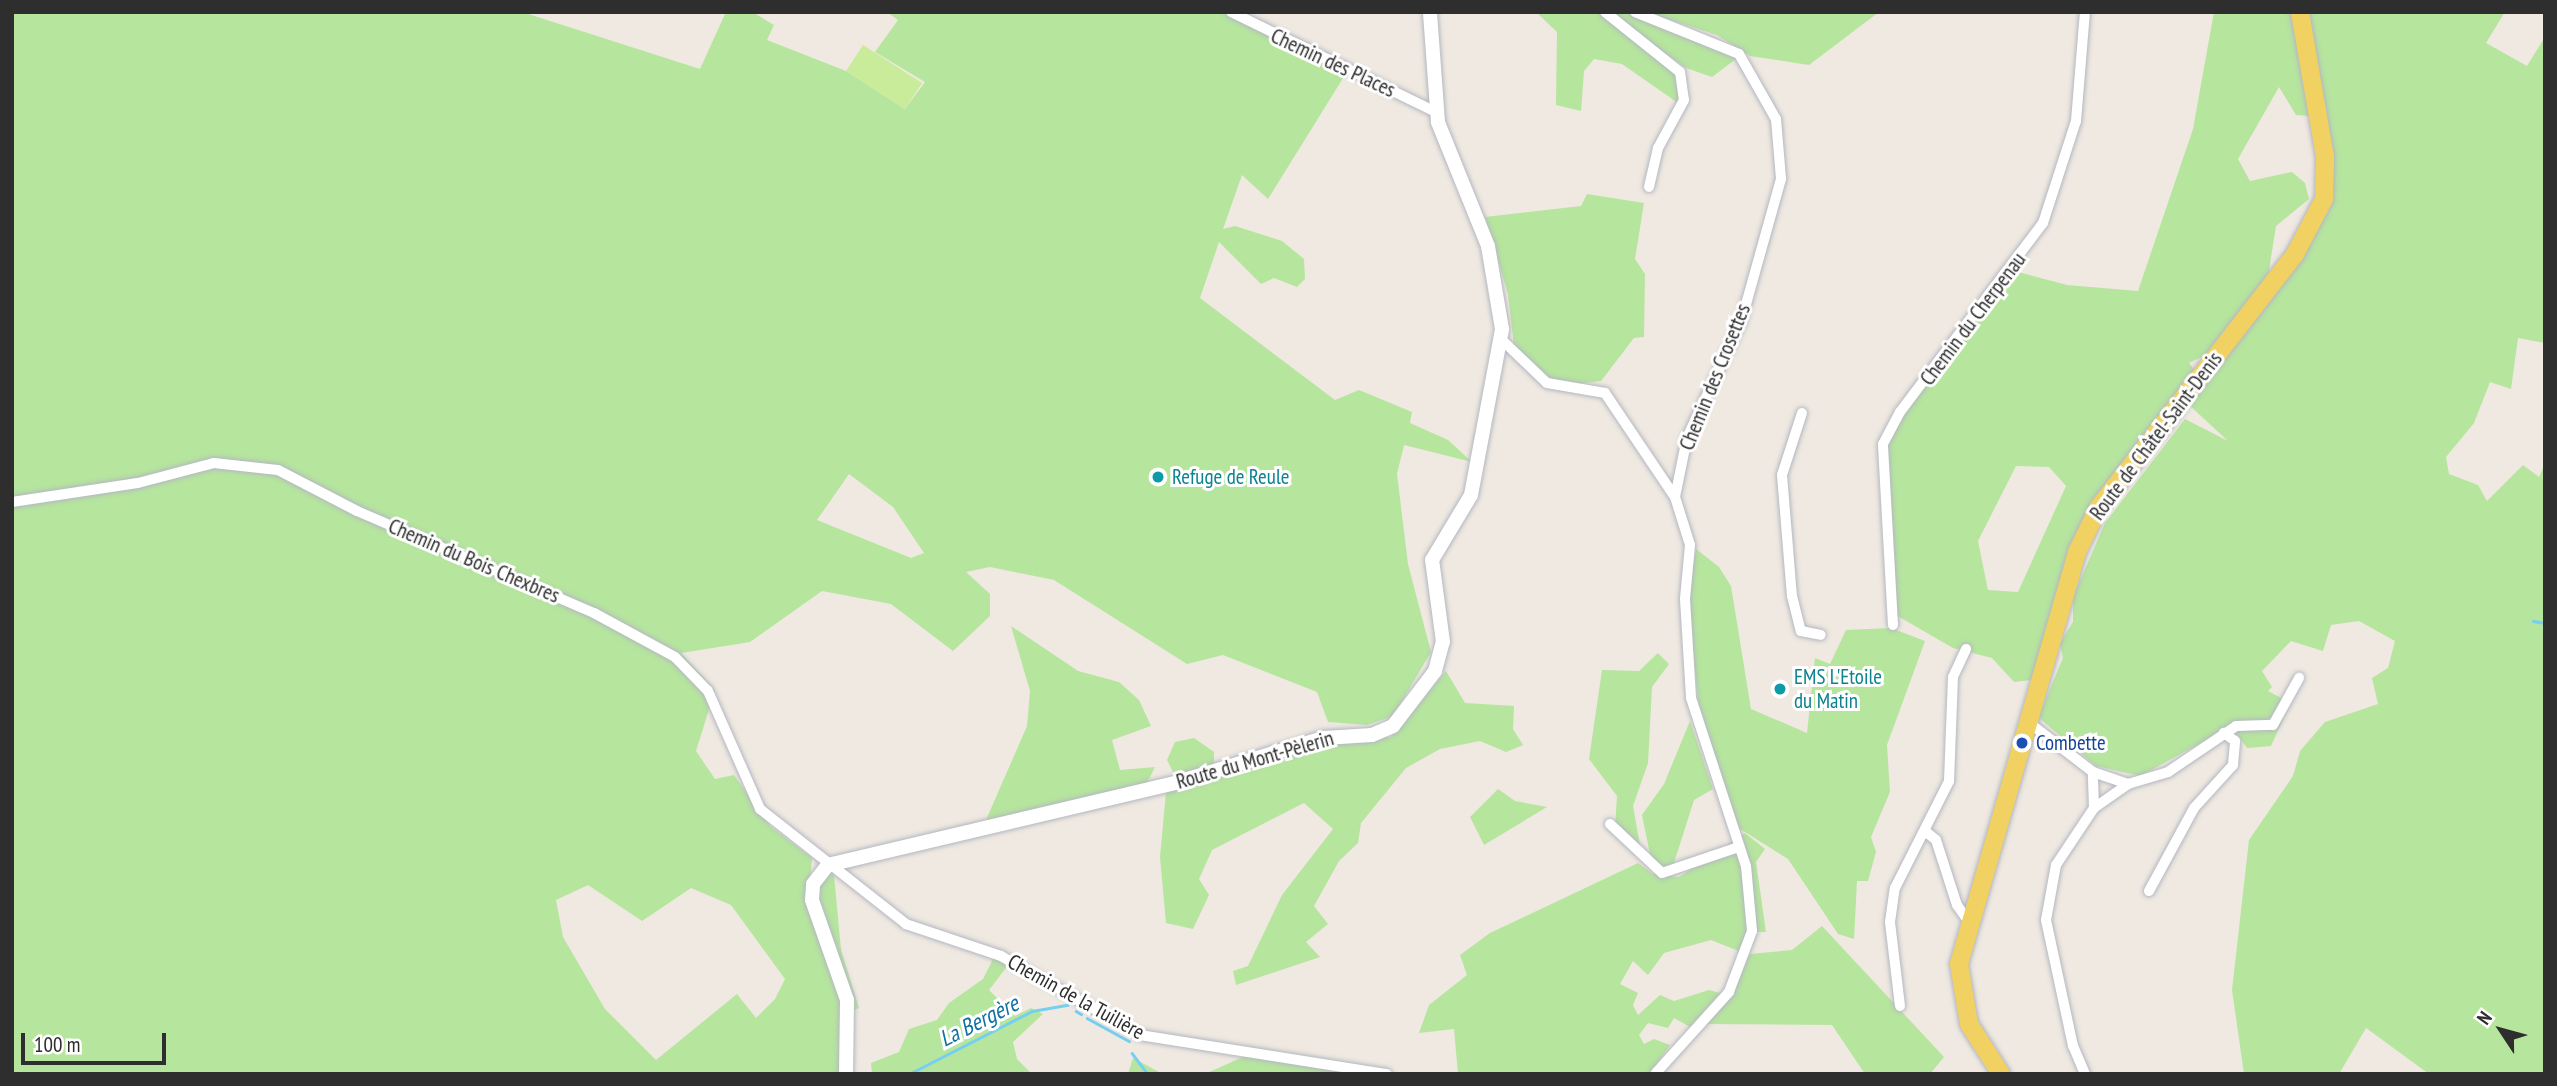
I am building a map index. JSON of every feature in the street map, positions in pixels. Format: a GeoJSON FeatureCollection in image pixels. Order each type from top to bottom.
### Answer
{"type":"FeatureCollection","features":[{"type":"Feature","properties":{"kind":"main road","name":"Route de Châtel-Saint-Denis"},"geometry":{"type":"LineString","coordinates":[[2001,1074],[1963,1006],[1959,964],[2028,722],[2092,518],[2318,216],[2325,157],[2300,12]]}},
{"type":"Feature","properties":{"kind":"street","name":"Chemin des Places"},"geometry":{"type":"LineString","coordinates":[[1231,12],[1436,112]]}},
{"type":"Feature","properties":{"kind":"street","name":"Route du Mont-Pèlerin"},"geometry":{"type":"LineString","coordinates":[[828,865],[1393,726],[1442,655],[1432,560],[1471,495],[1502,340],[1488,246],[1454,175],[1436,112],[1430,12]]}},
{"type":"Feature","properties":{"kind":"street"},"geometry":{"type":"LineString","coordinates":[[1605,12],[1680,72],[1684,100],[1658,148],[1649,187]]}},
{"type":"Feature","properties":{"kind":"street","name":"Chemin des Crosettes"},"geometry":{"type":"LineString","coordinates":[[1635,12],[1739,54],[1776,118],[1780,170],[1741,322],[1693,421],[1675,497]]}},
{"type":"Feature","properties":{"kind":"street","name":"Chemin du Cherpenau"},"geometry":{"type":"LineString","coordinates":[[1893,625],[1883,444],[1900,412],[2043,223],[2077,121],[2085,12]]}},
{"type":"Feature","properties":{"kind":"street"},"geometry":{"type":"LineString","coordinates":[[1502,340],[1548,383],[1605,393],[1675,497],[1690,545],[1685,599],[1691,698],[1740,847],[1753,906],[1741,974],[1655,1074]]}},
{"type":"Feature","properties":{"kind":"street"},"geometry":{"type":"LineString","coordinates":[[1802,413],[1782,475],[1792,596],[1801,631],[1821,635]]}},
{"type":"Feature","properties":{"kind":"street","name":"Chemin du Bois Chexbres"},"geometry":{"type":"LineString","coordinates":[[12,502],[214,463],[278,470],[357,511],[594,613],[675,657],[708,691],[760,809],[828,865]]}},
{"type":"Feature","properties":{"kind":"street"},"geometry":{"type":"LineString","coordinates":[[1900,1006],[1890,922],[1895,888],[1925,831],[1954,761],[1953,677],[1965,649]]}},
{"type":"Feature","properties":{"kind":"street"},"geometry":{"type":"LineString","coordinates":[[2085,1074],[2073,1046],[2046,920],[2056,865],[2094,808],[2128,784],[2168,772],[2236,726],[2273,725],[2299,678]]}},
{"type":"Feature","properties":{"kind":"street"},"geometry":{"type":"LineString","coordinates":[[2028,722],[2093,772],[2128,784]]}},
{"type":"Feature","properties":{"kind":"street"},"geometry":{"type":"LineString","coordinates":[[2149,891],[2194,808],[2233,765],[2235,741],[2224,733]]}},
{"type":"Feature","properties":{"kind":"street"},"geometry":{"type":"LineString","coordinates":[[2093,772],[2094,808]]}},
{"type":"Feature","properties":{"kind":"street"},"geometry":{"type":"LineString","coordinates":[[1610,824],[1662,873],[1740,847]]}},
{"type":"Feature","properties":{"kind":"street"},"geometry":{"type":"LineString","coordinates":[[1925,831],[1936,840],[1957,905],[1969,922]]}},
{"type":"Feature","properties":{"kind":"street"},"geometry":{"type":"LineString","coordinates":[[828,865],[813,884],[812,900],[849,1008],[846,1074]]}},
{"type":"Feature","properties":{"kind":"street","name":"Chemin de la Tuilière"},"geometry":{"type":"LineString","coordinates":[[828,865],[906,924],[1001,956],[1140,1035],[1387,1074]]}},
{"type":"Feature","properties":{"kind":"green space"},"geometry":{"type":"Polygon","coordinates":[[[12,12],[522,12],[700,69],[726,12],[752,12],[774,25],[767,40],[846,71],[905,109],[925,82],[875,52],[898,20],[887,12],[1227,12],[1345,75],[1268,199],[1242,175],[1223,229],[1235,226],[1282,241],[1304,259],[1305,279],[1297,287],[1274,278],[1261,284],[1219,242],[1200,298],[1335,400],[1359,390],[1412,412],[1410,423],[1448,440],[1472,462],[1404,445],[1397,474],[1408,564],[1431,652],[1393,716],[1367,725],[1328,722],[1317,692],[1223,655],[1187,664],[1054,580],[990,567],[966,572],[990,594],[990,616],[953,651],[891,604],[822,591],[750,642],[681,653],[715,690],[696,751],[715,779],[734,775],[770,826],[812,858],[807,912],[825,874],[834,875],[841,950],[859,1008],[844,1014],[845,1074],[12,1074],[12,12]],[[849,474],[817,520],[911,558],[924,553],[893,507],[849,474]],[[588,885],[556,900],[563,937],[605,1009],[656,1060],[737,994],[756,1018],[775,999],[785,979],[731,905],[691,888],[642,921],[588,885]]]}},
{"type":"Feature","properties":{"kind":"green space"},"geometry":{"type":"Polygon","coordinates":[[[1536,12],[1601,12],[1677,73],[1682,98],[1678,103],[1622,64],[1594,59],[1584,71],[1581,111],[1556,105],[1557,32],[1536,12]]]}},
{"type":"Feature","properties":{"kind":"green space"},"geometry":{"type":"Polygon","coordinates":[[[1607,12],[1631,12],[1736,59],[1712,77],[1686,68],[1607,12]]]}},
{"type":"Feature","properties":{"kind":"green space"},"geometry":{"type":"Polygon","coordinates":[[[1646,12],[1879,12],[1809,65],[1750,56],[1717,35],[1646,12]]]}},
{"type":"Feature","properties":{"kind":"green space"},"geometry":{"type":"Polygon","coordinates":[[[2214,12],[2292,12],[2311,116],[2296,115],[2279,87],[2238,159],[2250,181],[2292,172],[2305,183],[2309,199],[2276,226],[2267,283],[2208,354],[2189,363],[2194,369],[2099,494],[2080,525],[2032,680],[2014,682],[1992,658],[1953,648],[1896,615],[1885,452],[1898,420],[2018,272],[2067,285],[2138,291],[2193,129],[2214,12]],[[2016,466],[1978,541],[1988,590],[2018,592],[2066,486],[2049,467],[2016,466]]]}},
{"type":"Feature","properties":{"kind":"green space"},"geometry":{"type":"Polygon","coordinates":[[[2306,12],[2505,12],[2486,43],[2527,66],[2545,37],[2545,343],[2518,338],[2511,389],[2490,382],[2474,423],[2446,457],[2449,474],[2478,485],[2487,501],[2523,465],[2539,477],[2545,464],[2545,1074],[2429,1074],[2366,1028],[2339,1074],[2244,1074],[2232,990],[2249,840],[2293,776],[2300,751],[2325,722],[2378,704],[2372,678],[2388,668],[2395,641],[2359,621],[2331,625],[2323,651],[2291,641],[2262,671],[2272,687],[2268,691],[2283,699],[2287,711],[2271,746],[2247,748],[2235,731],[2239,722],[2140,776],[2096,766],[2038,717],[2063,658],[2060,643],[2073,622],[2073,597],[2105,523],[2185,419],[2228,441],[2187,403],[2329,211],[2332,159],[2306,12]]]}},
{"type":"Feature","properties":{"kind":"green space"},"geometry":{"type":"Polygon","coordinates":[[[863,45],[922,83],[905,109],[846,71],[863,45]]]}},
{"type":"Feature","properties":{"kind":"green space"},"geometry":{"type":"Polygon","coordinates":[[[1587,194],[1644,203],[1635,259],[1645,274],[1644,337],[1634,338],[1601,381],[1567,385],[1537,372],[1514,346],[1508,294],[1485,217],[1581,206],[1587,194]]]}},
{"type":"Feature","properties":{"kind":"green space"},"geometry":{"type":"Polygon","coordinates":[[[1696,549],[1719,567],[1731,586],[1751,709],[1807,733],[1815,658],[1830,664],[1846,630],[1891,628],[1925,641],[1887,745],[1890,792],[1871,837],[1876,852],[1868,881],[1857,881],[1854,939],[1838,934],[1788,859],[1737,827],[1698,701],[1688,598],[1696,549]]]}},
{"type":"Feature","properties":{"kind":"green space"},"geometry":{"type":"Polygon","coordinates":[[[1011,626],[1078,671],[1119,682],[1139,700],[1151,726],[1112,740],[1120,770],[1155,767],[1147,783],[986,820],[1027,726],[1030,691],[1011,626]]]}},
{"type":"Feature","properties":{"kind":"green space"},"geometry":{"type":"Polygon","coordinates":[[[1658,653],[1669,664],[1652,687],[1648,763],[1633,806],[1641,851],[1615,828],[1617,796],[1589,759],[1602,670],[1639,671],[1658,653]]]}},
{"type":"Feature","properties":{"kind":"green space"},"geometry":{"type":"Polygon","coordinates":[[[1446,671],[1465,703],[1514,706],[1513,729],[1523,745],[1506,752],[1480,741],[1440,749],[1406,768],[1361,823],[1358,843],[1339,861],[1314,906],[1328,924],[1306,942],[1320,957],[1236,985],[1233,971],[1248,966],[1282,895],[1333,829],[1304,803],[1212,850],[1199,879],[1209,895],[1193,929],[1166,923],[1160,857],[1166,792],[1329,742],[1391,737],[1446,671]]]}},
{"type":"Feature","properties":{"kind":"green space"},"geometry":{"type":"Polygon","coordinates":[[[1690,721],[1713,789],[1694,800],[1673,866],[1662,869],[1652,864],[1642,815],[1664,784],[1690,721]]]}},
{"type":"Feature","properties":{"kind":"green space"},"geometry":{"type":"Polygon","coordinates":[[[1194,738],[1214,752],[1214,764],[1175,776],[1167,760],[1175,742],[1194,738]]]}},
{"type":"Feature","properties":{"kind":"green space"},"geometry":{"type":"Polygon","coordinates":[[[1498,789],[1515,801],[1547,807],[1484,845],[1470,817],[1498,789]]]}},
{"type":"Feature","properties":{"kind":"green space"},"geometry":{"type":"Polygon","coordinates":[[[1745,833],[1765,849],[1756,862],[1766,932],[1748,932],[1741,952],[1711,940],[1664,953],[1648,975],[1633,961],[1620,984],[1638,993],[1633,1005],[1638,1015],[1660,995],[1674,1001],[1709,990],[1720,993],[1690,1027],[1674,1018],[1668,1028],[1648,1023],[1639,1035],[1644,1044],[1654,1039],[1670,1045],[1650,1074],[1458,1074],[1454,1029],[1419,1033],[1429,1005],[1467,975],[1460,955],[1490,933],[1638,863],[1653,874],[1679,877],[1745,833]]]}},
{"type":"Feature","properties":{"kind":"green space"},"geometry":{"type":"Polygon","coordinates":[[[1822,926],[1944,1057],[1930,1074],[1865,1074],[1832,1025],[1704,1024],[1731,998],[1750,954],[1792,950],[1822,926]]]}},
{"type":"Feature","properties":{"kind":"green space"},"geometry":{"type":"Polygon","coordinates":[[[994,957],[1009,964],[989,990],[1015,1016],[1031,1008],[1043,1014],[1013,1042],[1017,1059],[1032,1074],[872,1074],[871,1063],[899,1052],[909,1029],[937,1020],[949,1003],[983,979],[994,957]]]}},
{"type":"Feature","properties":{"kind":"green space"},"geometry":{"type":"Polygon","coordinates":[[[1245,1056],[1308,1065],[1351,1074],[1205,1074],[1245,1056]]]}},
{"type":"Feature","properties":{"kind":"green space"},"geometry":{"type":"Polygon","coordinates":[[[1133,1058],[1159,1072],[1160,1074],[1128,1074],[1133,1058]]]}},
{"type":"Feature","properties":{"kind":"waterway"},"geometry":{"type":"LineString","coordinates":[[2533,621],[2545,623]]}},
{"type":"Feature","properties":{"kind":"waterway","name":"La Bergère"},"geometry":{"type":"LineString","coordinates":[[909,1074],[1032,1011],[1067,1005]]}},
{"type":"Feature","properties":{"kind":"waterway","name":"La Bergère"},"geometry":{"type":"LineString","coordinates":[[1076,1011],[1081,1014]]}},
{"type":"Feature","properties":{"kind":"waterway","name":"La Bergère"},"geometry":{"type":"LineString","coordinates":[[1087,1018],[1129,1041]]}},
{"type":"Feature","properties":{"kind":"waterway","name":"La Bergère"},"geometry":{"type":"LineString","coordinates":[[1132,1053],[1148,1074]]}},
{"type":"Feature","properties":{"kind":"place","name":"Refuge de Reule"},"geometry":{"type":"Point","coordinates":[1158,477]}},
{"type":"Feature","properties":{"kind":"place","name":"EMS L'Etoile du Matin"},"geometry":{"type":"Point","coordinates":[1780,689]}},
{"type":"Feature","properties":{"kind":"place","name":"Combette"},"geometry":{"type":"Point","coordinates":[2022,743]}}]}
